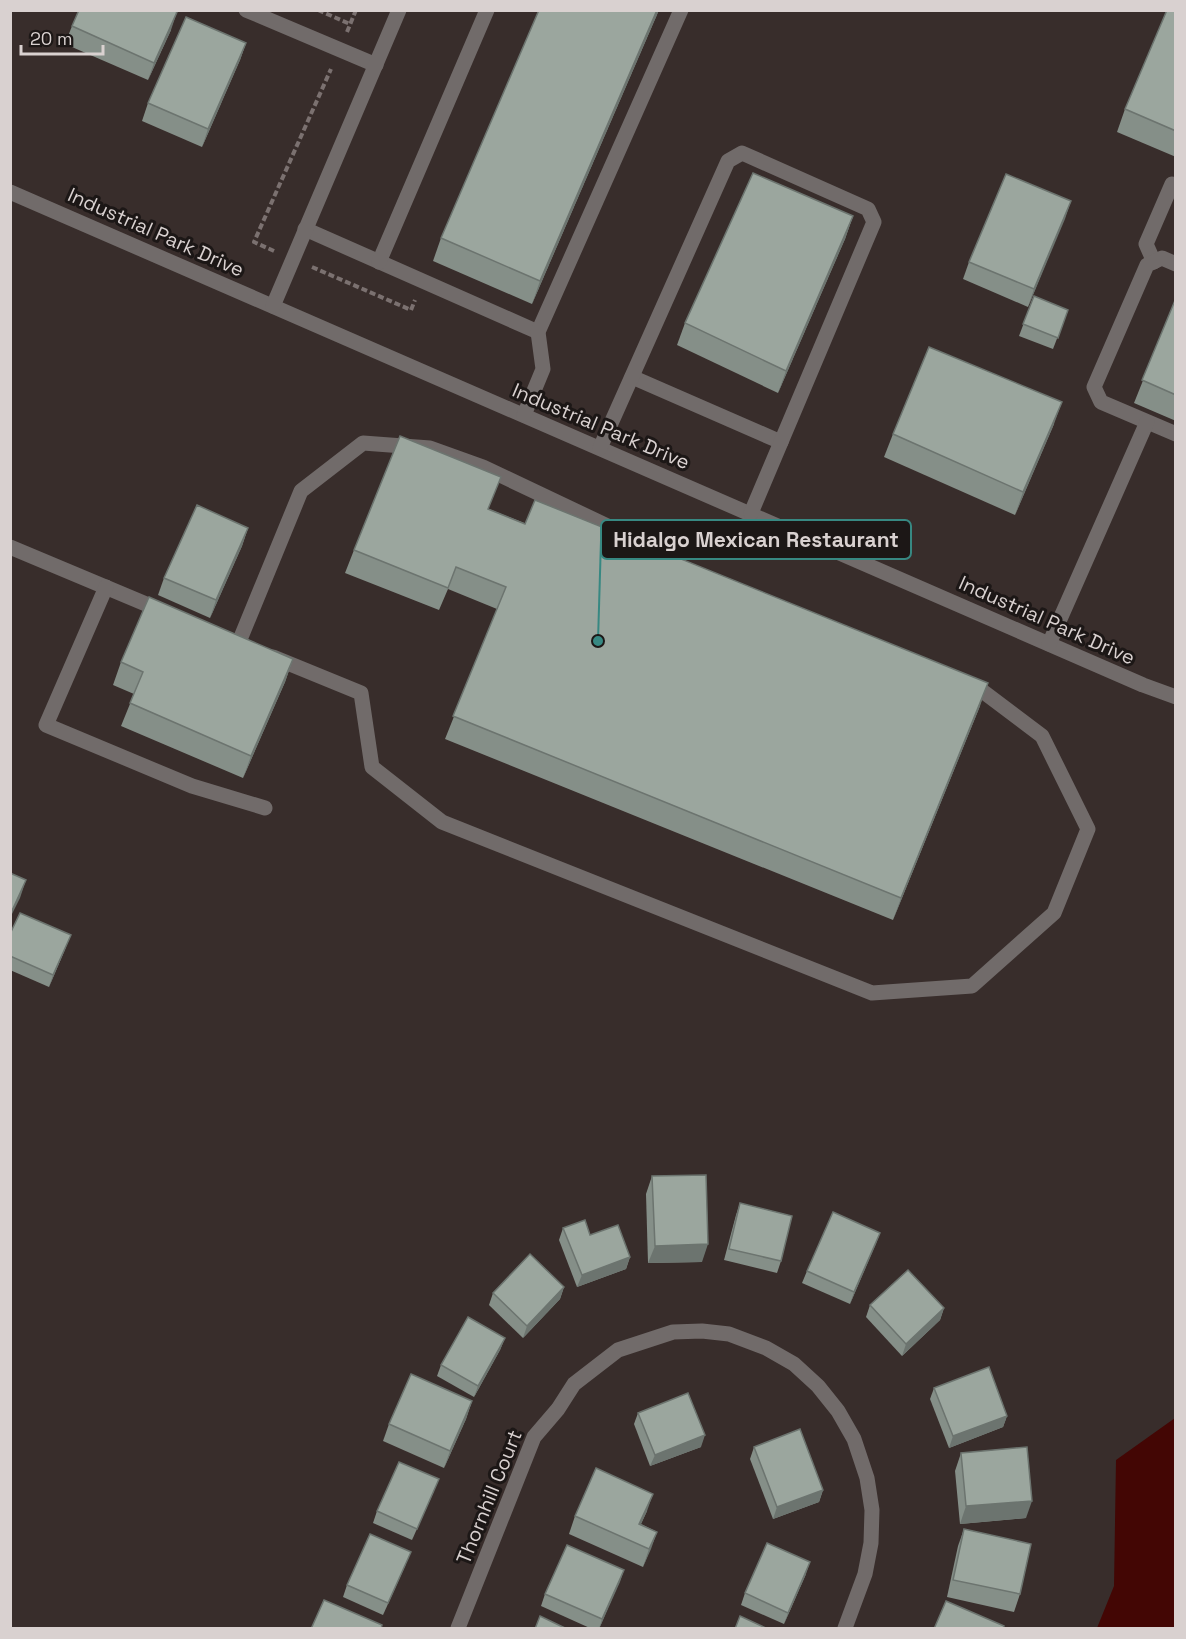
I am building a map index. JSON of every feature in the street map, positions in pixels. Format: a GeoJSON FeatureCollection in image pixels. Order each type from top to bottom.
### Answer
{"type":"FeatureCollection","features":[{"type":"Feature","properties":{"kind":"street"},"geometry":{"type":"LineString","coordinates":[[246,10],[376,65]]}},
{"type":"Feature","properties":{"kind":"street"},"geometry":{"type":"LineString","coordinates":[[273,306],[399,10]]}},
{"type":"Feature","properties":{"kind":"street"},"geometry":{"type":"LineString","coordinates":[[379,262],[488,10]]}},
{"type":"Feature","properties":{"kind":"street"},"geometry":{"type":"LineString","coordinates":[[524,416],[543,369],[538,332],[681,10]]}},
{"type":"Feature","properties":{"kind":"street"},"geometry":{"type":"LineString","coordinates":[[600,448],[728,161],[742,153],[868,209],[874,222],[751,513]]}},
{"type":"Feature","properties":{"kind":"street"},"geometry":{"type":"LineString","coordinates":[[1154,262],[1146,244],[1172,184],[1176,185]]}},
{"type":"Feature","properties":{"kind":"street","name":"Industrial Park Drive"},"geometry":{"type":"LineString","coordinates":[[10,192],[1176,698]]}},
{"type":"Feature","properties":{"kind":"street"},"geometry":{"type":"LineString","coordinates":[[305,229],[538,332]]}},
{"type":"Feature","properties":{"kind":"street"},"geometry":{"type":"LineString","coordinates":[[1176,264],[1162,258],[1147,266],[1094,387],[1101,402],[1176,434]]}},
{"type":"Feature","properties":{"kind":"street"},"geometry":{"type":"LineString","coordinates":[[632,377],[781,442]]}},
{"type":"Feature","properties":{"kind":"street"},"geometry":{"type":"LineString","coordinates":[[1049,644],[1147,422]]}},
{"type":"Feature","properties":{"kind":"street"},"geometry":{"type":"LineString","coordinates":[[250,647],[301,491],[363,443],[430,448],[483,467],[693,566]]}},
{"type":"Feature","properties":{"kind":"street"},"geometry":{"type":"LineString","coordinates":[[10,547],[180,618]]}},
{"type":"Feature","properties":{"kind":"street"},"geometry":{"type":"LineString","coordinates":[[106,587],[46,725],[192,786],[265,808]]}},
{"type":"Feature","properties":{"kind":"street"},"geometry":{"type":"LineString","coordinates":[[221,635],[361,693],[372,767],[442,822],[872,993],[972,986],[1054,913],[1088,829],[1042,736],[981,690],[949,676]]}},
{"type":"Feature","properties":{"kind":"street","name":"Thornhill Court"},"geometry":{"type":"LineString","coordinates":[[458,1629],[534,1437],[558,1409],[574,1384],[618,1350],[673,1332],[702,1331],[738,1337],[766,1348],[794,1365],[818,1386],[838,1411],[854,1439],[867,1478],[872,1510],[871,1542],[865,1574],[845,1629]]}},
{"type":"Feature","properties":{"kind":"path"},"geometry":{"type":"LineString","coordinates":[[318,10],[350,24]]}},
{"type":"Feature","properties":{"kind":"path"},"geometry":{"type":"LineString","coordinates":[[346,33],[356,10]]}},
{"type":"Feature","properties":{"kind":"path"},"geometry":{"type":"LineString","coordinates":[[279,254],[254,242],[334,62]]}},
{"type":"Feature","properties":{"kind":"path"},"geometry":{"type":"LineString","coordinates":[[311,267],[411,310],[416,298]]}},
{"type":"Feature","properties":{"kind":"shaded area"},"geometry":{"type":"Polygon","coordinates":[[[1175,1418],[1175,1628],[1097,1628],[1114,1586],[1116,1460],[1175,1418]]]}},
{"type":"Feature","properties":{"kind":"building"},"geometry":{"type":"Polygon","coordinates":[[[79,10],[173,10],[177,12],[154,63],[72,26],[79,10]]]}},
{"type":"Feature","properties":{"kind":"building"},"geometry":{"type":"Polygon","coordinates":[[[539,10],[657,10],[540,281],[441,238],[539,10]]]}},
{"type":"Feature","properties":{"kind":"building"},"geometry":{"type":"Polygon","coordinates":[[[1167,10],[1176,10],[1176,131],[1125,109],[1167,10]]]}},
{"type":"Feature","properties":{"kind":"building"},"geometry":{"type":"Polygon","coordinates":[[[186,17],[246,43],[208,129],[148,103],[186,17]]]}},
{"type":"Feature","properties":{"kind":"building"},"geometry":{"type":"Polygon","coordinates":[[[753,173],[853,216],[786,371],[685,323],[753,173]]]}},
{"type":"Feature","properties":{"kind":"building"},"geometry":{"type":"Polygon","coordinates":[[[1006,174],[1071,201],[1034,289],[969,262],[1006,174]]]}},
{"type":"Feature","properties":{"kind":"building"},"geometry":{"type":"Polygon","coordinates":[[[1034,296],[1068,310],[1058,338],[1023,324],[1034,296]]]}},
{"type":"Feature","properties":{"kind":"building"},"geometry":{"type":"Polygon","coordinates":[[[1176,298],[1176,395],[1142,380],[1176,298]]]}},
{"type":"Feature","properties":{"kind":"building"},"geometry":{"type":"Polygon","coordinates":[[[929,347],[1062,402],[1023,492],[893,434],[929,347]]]}},
{"type":"Feature","properties":{"kind":"building"},"geometry":{"type":"Polygon","coordinates":[[[400,436],[501,477],[488,509],[525,524],[535,500],[988,683],[901,898],[453,716],[506,587],[456,567],[448,588],[354,550],[400,436]]]}},
{"type":"Feature","properties":{"kind":"building"},"geometry":{"type":"Polygon","coordinates":[[[197,505],[248,528],[216,600],[164,578],[197,505]]]}},
{"type":"Feature","properties":{"kind":"building"},"geometry":{"type":"Polygon","coordinates":[[[149,597],[293,659],[251,756],[130,703],[143,672],[121,662],[149,597]]]}},
{"type":"Feature","properties":{"kind":"building"},"geometry":{"type":"Polygon","coordinates":[[[10,873],[26,880],[10,915],[10,873]]]}},
{"type":"Feature","properties":{"kind":"building"},"geometry":{"type":"Polygon","coordinates":[[[20,913],[71,935],[53,975],[10,956],[10,934],[20,913]]]}},
{"type":"Feature","properties":{"kind":"building"},"geometry":{"type":"Polygon","coordinates":[[[706,1175],[708,1244],[655,1246],[652,1176],[706,1175]]]}},
{"type":"Feature","properties":{"kind":"building"},"geometry":{"type":"Polygon","coordinates":[[[740,1203],[792,1216],[781,1261],[729,1249],[740,1203]]]}},
{"type":"Feature","properties":{"kind":"building"},"geometry":{"type":"Polygon","coordinates":[[[833,1212],[880,1233],[854,1292],[807,1271],[833,1212]]]}},
{"type":"Feature","properties":{"kind":"building"},"geometry":{"type":"Polygon","coordinates":[[[585,1220],[590,1235],[618,1225],[630,1257],[582,1275],[563,1228],[585,1220]]]}},
{"type":"Feature","properties":{"kind":"building"},"geometry":{"type":"Polygon","coordinates":[[[530,1254],[564,1287],[527,1326],[493,1293],[530,1254]]]}},
{"type":"Feature","properties":{"kind":"building"},"geometry":{"type":"Polygon","coordinates":[[[908,1270],[944,1308],[906,1344],[870,1305],[908,1270]]]}},
{"type":"Feature","properties":{"kind":"building"},"geometry":{"type":"Polygon","coordinates":[[[468,1317],[505,1338],[478,1386],[441,1365],[468,1317]]]}},
{"type":"Feature","properties":{"kind":"building"},"geometry":{"type":"Polygon","coordinates":[[[989,1367],[1007,1416],[953,1436],[934,1388],[989,1367]]]}},
{"type":"Feature","properties":{"kind":"building"},"geometry":{"type":"Polygon","coordinates":[[[411,1374],[472,1401],[450,1451],[389,1424],[411,1374]]]}},
{"type":"Feature","properties":{"kind":"building"},"geometry":{"type":"Polygon","coordinates":[[[688,1393],[705,1435],[655,1455],[638,1413],[688,1393]]]}},
{"type":"Feature","properties":{"kind":"building"},"geometry":{"type":"Polygon","coordinates":[[[800,1429],[823,1490],[777,1507],[754,1447],[800,1429]]]}},
{"type":"Feature","properties":{"kind":"building"},"geometry":{"type":"Polygon","coordinates":[[[1027,1447],[1032,1501],[966,1506],[961,1453],[1027,1447]]]}},
{"type":"Feature","properties":{"kind":"building"},"geometry":{"type":"Polygon","coordinates":[[[399,1462],[439,1479],[417,1529],[377,1511],[399,1462]]]}},
{"type":"Feature","properties":{"kind":"building"},"geometry":{"type":"Polygon","coordinates":[[[596,1468],[653,1494],[639,1524],[657,1532],[649,1549],[575,1516],[596,1468]]]}},
{"type":"Feature","properties":{"kind":"building"},"geometry":{"type":"Polygon","coordinates":[[[964,1529],[1031,1544],[1020,1594],[953,1580],[964,1529]]]}},
{"type":"Feature","properties":{"kind":"building"},"geometry":{"type":"Polygon","coordinates":[[[370,1534],[411,1552],[388,1603],[347,1585],[370,1534]]]}},
{"type":"Feature","properties":{"kind":"building"},"geometry":{"type":"Polygon","coordinates":[[[767,1543],[810,1562],[788,1613],[745,1593],[767,1543]]]}},
{"type":"Feature","properties":{"kind":"building"},"geometry":{"type":"Polygon","coordinates":[[[567,1545],[624,1570],[602,1619],[545,1594],[567,1545]]]}},
{"type":"Feature","properties":{"kind":"building"},"geometry":{"type":"Polygon","coordinates":[[[324,1600],[382,1625],[381,1629],[311,1629],[324,1600]]]}},
{"type":"Feature","properties":{"kind":"building"},"geometry":{"type":"Polygon","coordinates":[[[946,1601],[1004,1626],[1003,1629],[934,1629],[946,1601]]]}},
{"type":"Feature","properties":{"kind":"building"},"geometry":{"type":"Polygon","coordinates":[[[540,1616],[567,1629],[535,1629],[540,1616]]]}},
{"type":"Feature","properties":{"kind":"building"},"geometry":{"type":"Polygon","coordinates":[[[740,1616],[768,1629],[735,1629],[740,1616]]]}},
{"type":"Feature","properties":{"kind":"place","name":"Hidalgo Mexican Restaurant"},"geometry":{"type":"Point","coordinates":[598,641]}}]}
